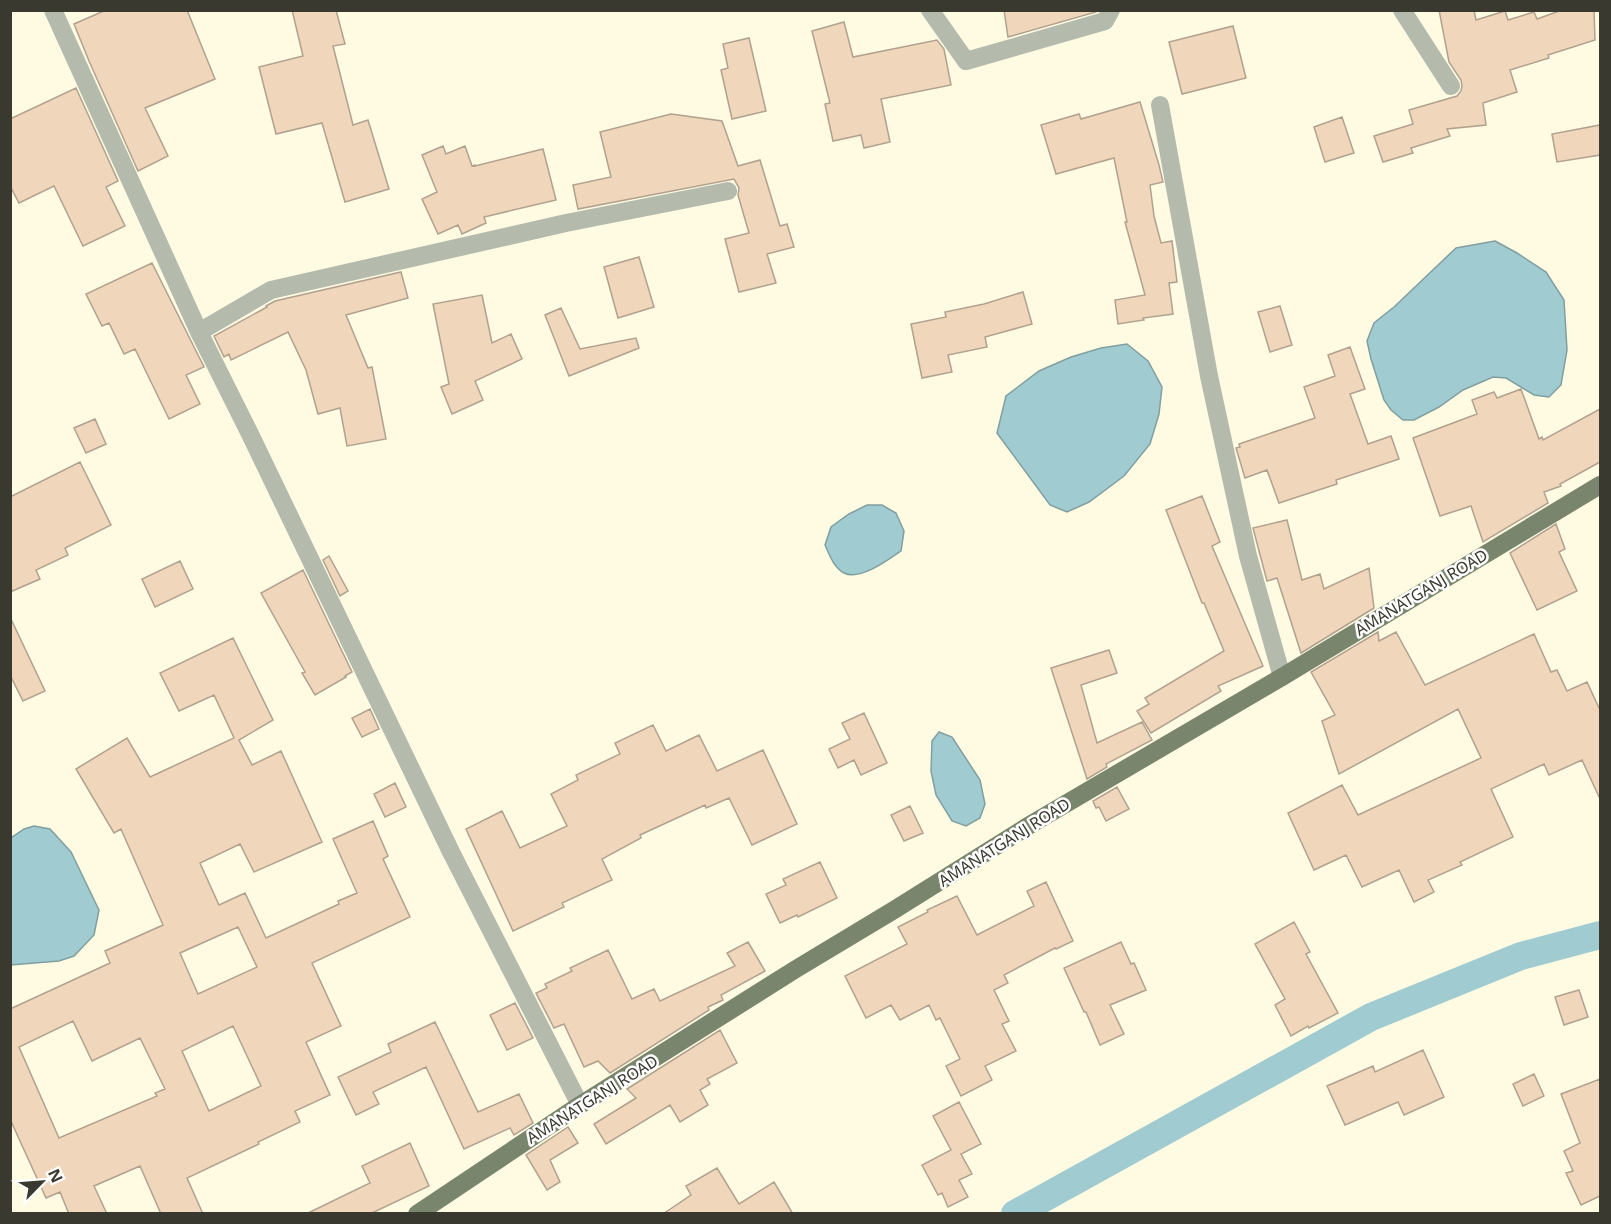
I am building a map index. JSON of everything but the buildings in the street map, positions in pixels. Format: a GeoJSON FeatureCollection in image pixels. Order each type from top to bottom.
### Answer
{"type":"FeatureCollection","features":[{"type":"Feature","properties":{"kind":"main road","name":"AMANATGANJ ROAD"},"geometry":{"type":"LineString","coordinates":[[417,1214],[580,1105],[1028,826],[1282,677],[1600,485]]}},
{"type":"Feature","properties":{"kind":"street"},"geometry":{"type":"LineString","coordinates":[[52,10],[199,332],[451,852],[580,1105]]}},
{"type":"Feature","properties":{"kind":"street"},"geometry":{"type":"LineString","coordinates":[[930,10],[966,61],[1105,21],[1111,10]]}},
{"type":"Feature","properties":{"kind":"street"},"geometry":{"type":"LineString","coordinates":[[1402,10],[1451,86]]}},
{"type":"Feature","properties":{"kind":"street"},"geometry":{"type":"LineString","coordinates":[[1160,105],[1209,376],[1248,556],[1282,677]]}},
{"type":"Feature","properties":{"kind":"street"},"geometry":{"type":"LineString","coordinates":[[199,332],[271,290],[566,223],[728,191]]}},
{"type":"Feature","properties":{"kind":"water"},"geometry":{"type":"Polygon","coordinates":[[[1495,241],[1546,272],[1564,300],[1567,350],[1561,385],[1549,397],[1534,395],[1506,378],[1493,377],[1463,390],[1439,407],[1414,420],[1403,420],[1391,410],[1384,400],[1371,359],[1367,341],[1374,323],[1456,248],[1495,241]]]}},
{"type":"Feature","properties":{"kind":"water"},"geometry":{"type":"Polygon","coordinates":[[[1127,344],[1148,361],[1162,387],[1159,414],[1150,444],[1124,476],[1089,502],[1067,512],[1050,505],[997,433],[1006,396],[1039,371],[1071,357],[1101,348],[1127,344]]]}},
{"type":"Feature","properties":{"kind":"water"},"geometry":{"type":"Polygon","coordinates":[[[867,505],[882,505],[896,513],[904,531],[901,551],[866,572],[851,575],[840,571],[825,545],[831,527],[867,505]]]}},
{"type":"Feature","properties":{"kind":"water"},"geometry":{"type":"Polygon","coordinates":[[[939,732],[952,737],[980,780],[985,804],[980,818],[966,826],[952,821],[936,795],[931,771],[932,741],[939,732]]]}},
{"type":"Feature","properties":{"kind":"water"},"geometry":{"type":"Polygon","coordinates":[[[34,826],[50,829],[71,852],[99,910],[94,935],[74,956],[59,961],[11,965],[11,838],[24,829],[34,826]]]}},
{"type":"Feature","properties":{"kind":"waterway"},"geometry":{"type":"LineString","coordinates":[[1015,1214],[1371,1017],[1521,956],[1600,935]]}}]}
